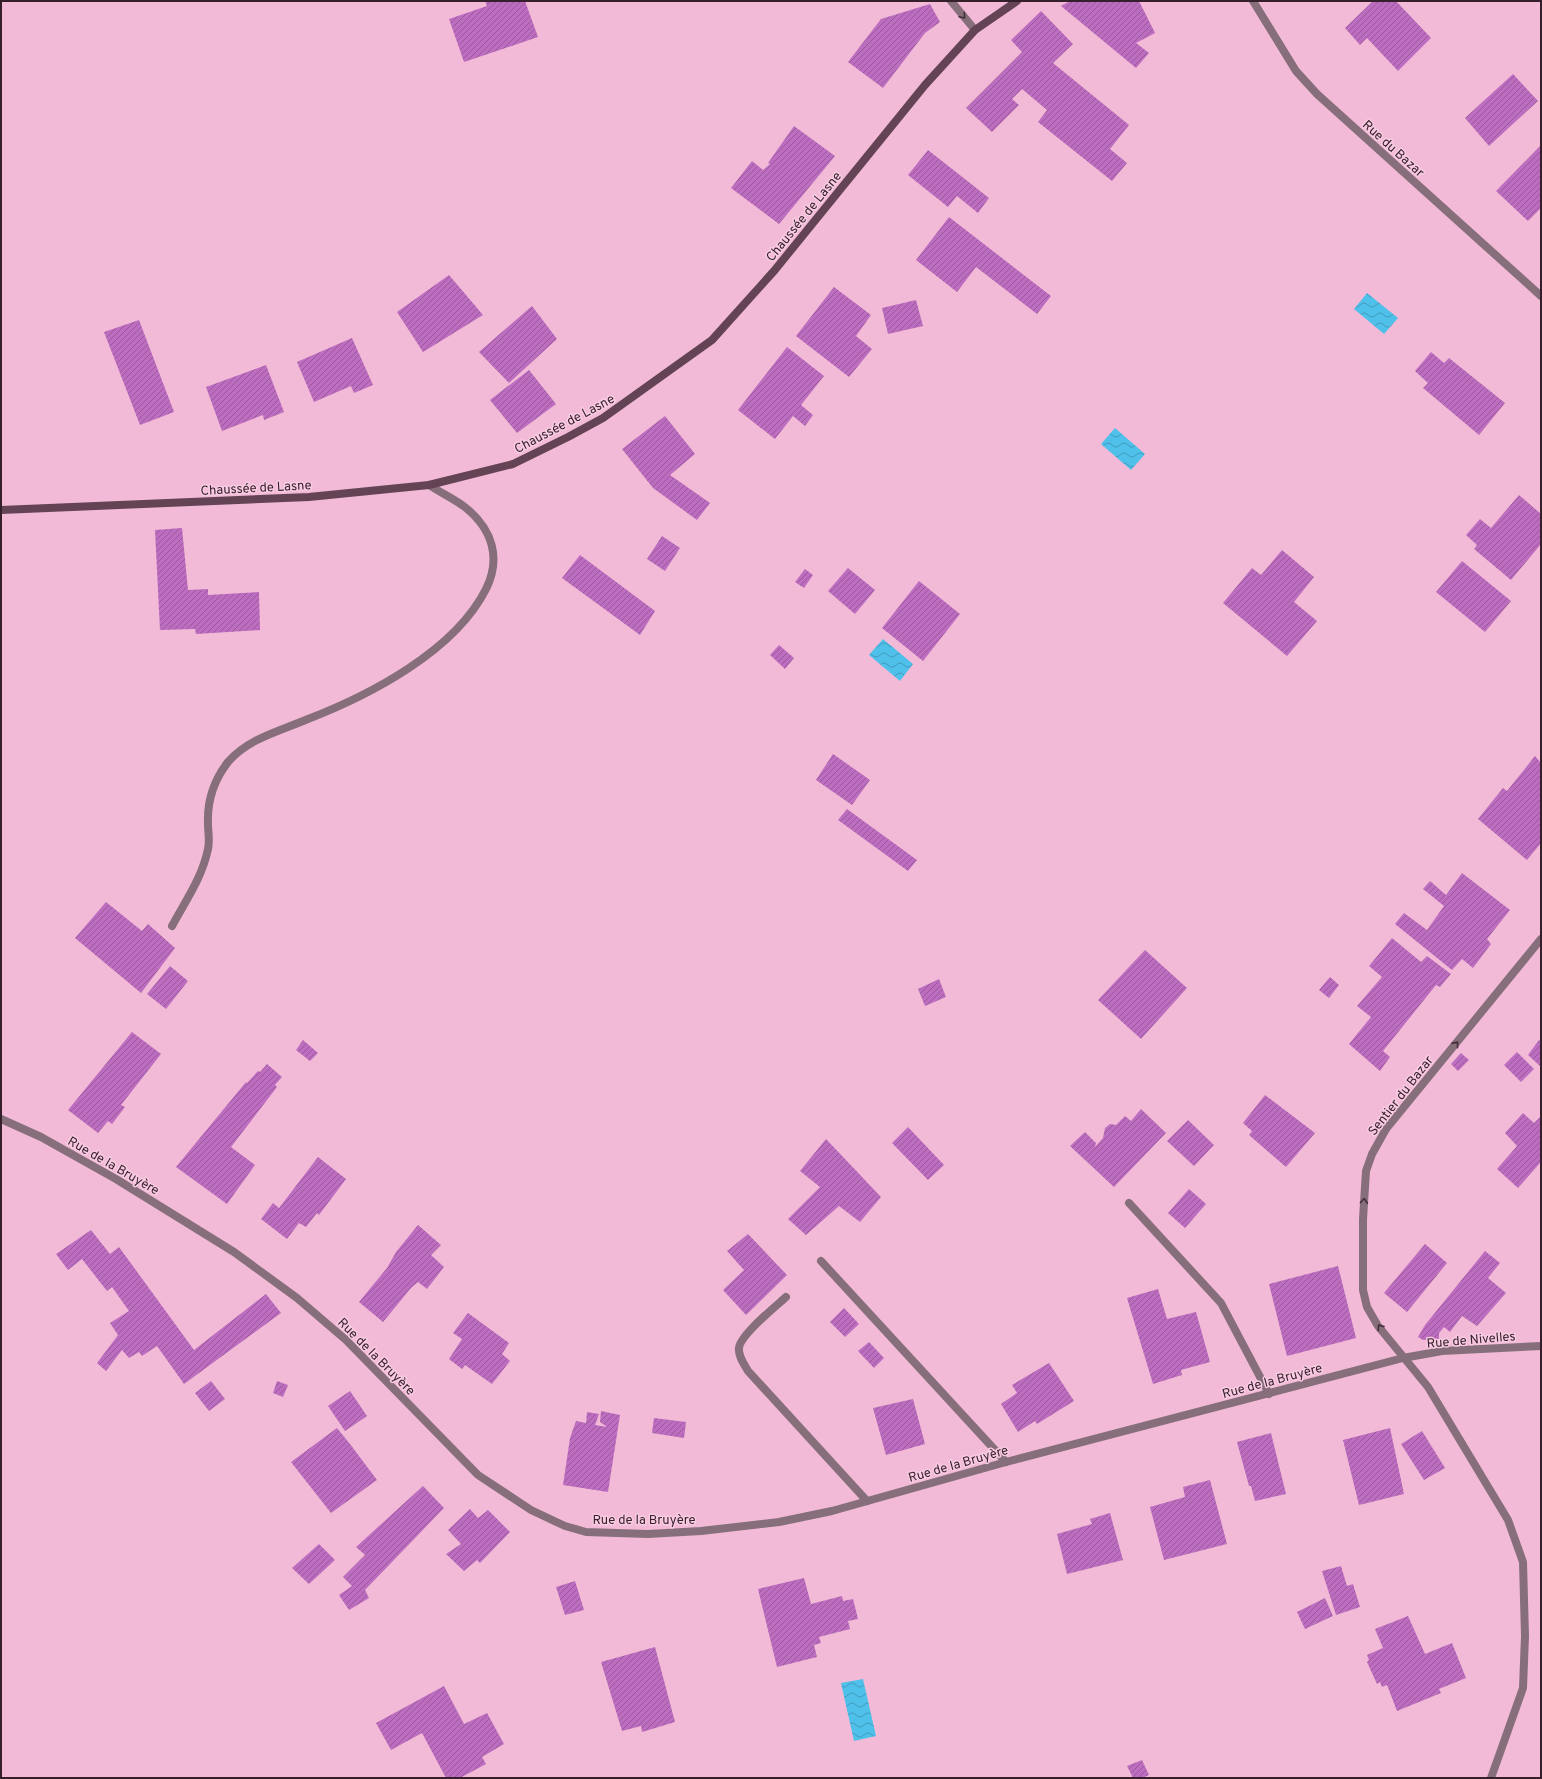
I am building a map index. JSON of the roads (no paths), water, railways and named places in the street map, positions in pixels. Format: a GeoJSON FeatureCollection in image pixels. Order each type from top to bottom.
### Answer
{"type":"FeatureCollection","features":[{"type":"Feature","properties":{"kind":"street"},"geometry":{"type":"LineString","coordinates":[[951,1],[975,30]]}},
{"type":"Feature","properties":{"kind":"street","name":"Chaussée de Lasne"},"geometry":{"type":"LineString","coordinates":[[1,510],[309,498],[429,485],[513,464],[568,437],[603,418],[712,340],[774,271],[925,85],[975,30],[1017,1]]}},
{"type":"Feature","properties":{"kind":"street","name":"Rue du Bazar"},"geometry":{"type":"LineString","coordinates":[[1252,1],[1296,71],[1317,94],[1541,296]]}},
{"type":"Feature","properties":{"kind":"street"},"geometry":{"type":"LineString","coordinates":[[172,926],[200,876],[209,847],[207,814],[211,792],[219,776],[229,762],[252,742],[341,705],[394,676],[439,644],[477,607],[492,577],[495,557],[487,532],[467,509],[429,485]]}},
{"type":"Feature","properties":{"kind":"street","name":"Sentier du Bazar"},"geometry":{"type":"LineString","coordinates":[[1491,1778],[1523,1688],[1525,1636],[1522,1562],[1508,1520],[1428,1387],[1378,1326],[1367,1307],[1363,1290],[1363,1219],[1366,1171],[1372,1154],[1386,1129],[1541,939]]}},
{"type":"Feature","properties":{"kind":"street","name":"Rue de la Bruyère"},"geometry":{"type":"LineString","coordinates":[[1,1119],[41,1137],[116,1179],[234,1252],[297,1298],[346,1340],[478,1475],[531,1510],[565,1526],[586,1532],[648,1534],[701,1531],[779,1522],[832,1511],[1006,1462],[1403,1358]]}},
{"type":"Feature","properties":{"kind":"street"},"geometry":{"type":"LineString","coordinates":[[1129,1203],[1221,1303],[1269,1394]]}},
{"type":"Feature","properties":{"kind":"street"},"geometry":{"type":"LineString","coordinates":[[821,1261],[1006,1462]]}},
{"type":"Feature","properties":{"kind":"street"},"geometry":{"type":"LineString","coordinates":[[786,1297],[742,1339],[739,1349],[740,1355],[748,1371],[866,1501]]}},
{"type":"Feature","properties":{"kind":"street","name":"Rue de Nivelles"},"geometry":{"type":"LineString","coordinates":[[1403,1358],[1442,1351],[1541,1346]]}},
{"type":"Feature","properties":{"kind":"water"},"geometry":{"type":"Polygon","coordinates":[[[1367,293],[1398,318],[1384,334],[1354,309],[1367,293]]]}},
{"type":"Feature","properties":{"kind":"water"},"geometry":{"type":"Polygon","coordinates":[[[1115,428],[1145,454],[1131,470],[1101,444],[1115,428]]]}},
{"type":"Feature","properties":{"kind":"water"},"geometry":{"type":"Polygon","coordinates":[[[883,639],[913,664],[900,681],[869,655],[883,639]]]}},
{"type":"Feature","properties":{"kind":"water"},"geometry":{"type":"Polygon","coordinates":[[[863,1679],[876,1736],[854,1741],[841,1683],[863,1679]]]}}]}
